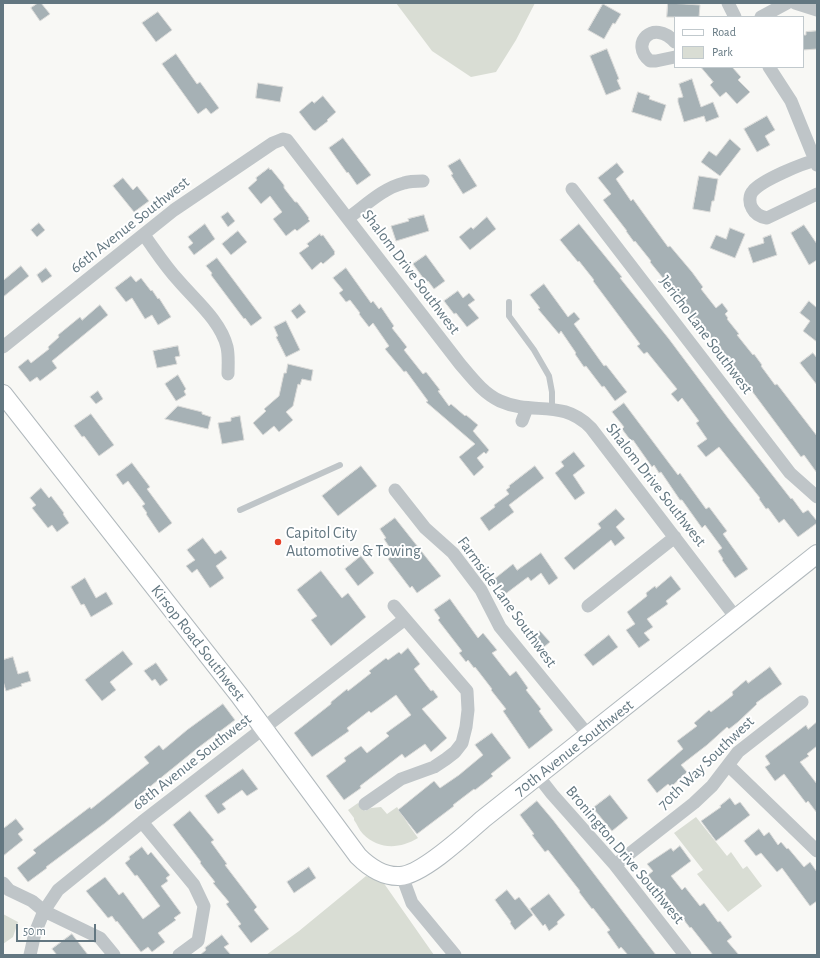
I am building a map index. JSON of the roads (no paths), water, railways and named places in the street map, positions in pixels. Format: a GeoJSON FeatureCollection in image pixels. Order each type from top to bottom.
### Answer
{"type":"FeatureCollection","features":[{"type":"Feature","properties":{"kind":"street"},"geometry":{"type":"LineString","coordinates":[[728,3],[734,16]]}},
{"type":"Feature","properties":{"kind":"street"},"geometry":{"type":"LineString","coordinates":[[763,16],[787,3]]}},
{"type":"Feature","properties":{"kind":"street"},"geometry":{"type":"LineString","coordinates":[[795,3],[817,10]]}},
{"type":"Feature","properties":{"kind":"street"},"geometry":{"type":"LineString","coordinates":[[674,41],[661,32],[654,32],[648,35],[643,42],[642,53],[650,61],[656,62],[674,57]]}},
{"type":"Feature","properties":{"kind":"street"},"geometry":{"type":"LineString","coordinates":[[770,68],[793,106],[816,162],[796,167],[757,187],[752,191],[750,197],[751,206],[761,217],[767,218],[817,194]]}},
{"type":"Feature","properties":{"kind":"street","name":"Shalom Drive Southwest"},"geometry":{"type":"LineString","coordinates":[[283,139],[292,144],[475,382],[500,401],[527,408],[567,411],[584,421],[591,428],[737,619]]}},
{"type":"Feature","properties":{"kind":"street","name":"66th Avenue Southwest"},"geometry":{"type":"LineString","coordinates":[[3,347],[174,210],[267,147],[283,139]]}},
{"type":"Feature","properties":{"kind":"street"},"geometry":{"type":"LineString","coordinates":[[348,218],[382,193],[396,185],[423,181]]}},
{"type":"Feature","properties":{"kind":"street","name":"Jericho Lane Southwest"},"geometry":{"type":"LineString","coordinates":[[572,189],[790,473],[817,497]]}},
{"type":"Feature","properties":{"kind":"street"},"geometry":{"type":"LineString","coordinates":[[144,235],[177,279],[205,310],[221,331],[226,346],[228,374]]}},
{"type":"Feature","properties":{"kind":"street","name":"Kirsop Road Southwest"},"geometry":{"type":"LineString","coordinates":[[3,394],[239,695],[358,856],[367,866],[388,876],[402,876]]}},
{"type":"Feature","properties":{"kind":"street"},"geometry":{"type":"LineString","coordinates":[[522,421],[527,408]]}},
{"type":"Feature","properties":{"kind":"street","name":"Farmside Lane Southwest"},"geometry":{"type":"LineString","coordinates":[[396,490],[425,528],[453,553],[481,590],[500,627],[589,736]]}},
{"type":"Feature","properties":{"kind":"street"},"geometry":{"type":"LineString","coordinates":[[588,606],[675,538]]}},
{"type":"Feature","properties":{"kind":"street","name":"70th Avenue Southwest"},"geometry":{"type":"LineString","coordinates":[[402,876],[424,867],[434,860],[817,554]]}},
{"type":"Feature","properties":{"kind":"street"},"geometry":{"type":"LineString","coordinates":[[365,804],[401,778],[434,768],[455,752],[462,743],[468,710],[466,691],[394,606]]}},
{"type":"Feature","properties":{"kind":"street","name":"68th Avenue Southwest"},"geometry":{"type":"LineString","coordinates":[[30,955],[35,933],[44,911],[58,890],[142,822],[405,619]]}},
{"type":"Feature","properties":{"kind":"street","name":"70th Way Southwest"},"geometry":{"type":"LineString","coordinates":[[615,865],[694,802],[712,786],[738,752],[802,702]]}},
{"type":"Feature","properties":{"kind":"street"},"geometry":{"type":"LineString","coordinates":[[728,765],[817,851]]}},
{"type":"Feature","properties":{"kind":"street","name":"Bronington Drive Southwest"},"geometry":{"type":"LineString","coordinates":[[538,776],[615,865],[685,955]]}},
{"type":"Feature","properties":{"kind":"street"},"geometry":{"type":"LineString","coordinates":[[142,822],[194,886],[204,906],[198,941],[179,955]]}},
{"type":"Feature","properties":{"kind":"street"},"geometry":{"type":"LineString","coordinates":[[402,876],[412,903],[455,955]]}},
{"type":"Feature","properties":{"kind":"street"},"geometry":{"type":"LineString","coordinates":[[3,883],[9,890],[32,901],[44,911],[100,938],[114,955]]}},
{"type":"Feature","properties":{"kind":"lane"},"geometry":{"type":"LineString","coordinates":[[509,302],[509,316],[534,350],[549,376],[552,392],[552,409]]}},
{"type":"Feature","properties":{"kind":"lane"},"geometry":{"type":"LineString","coordinates":[[240,510],[340,465]]}},
{"type":"Feature","properties":{"kind":"place","name":"Capitol City Automotive & Towing"},"geometry":{"type":"Point","coordinates":[278,542]}}]}
